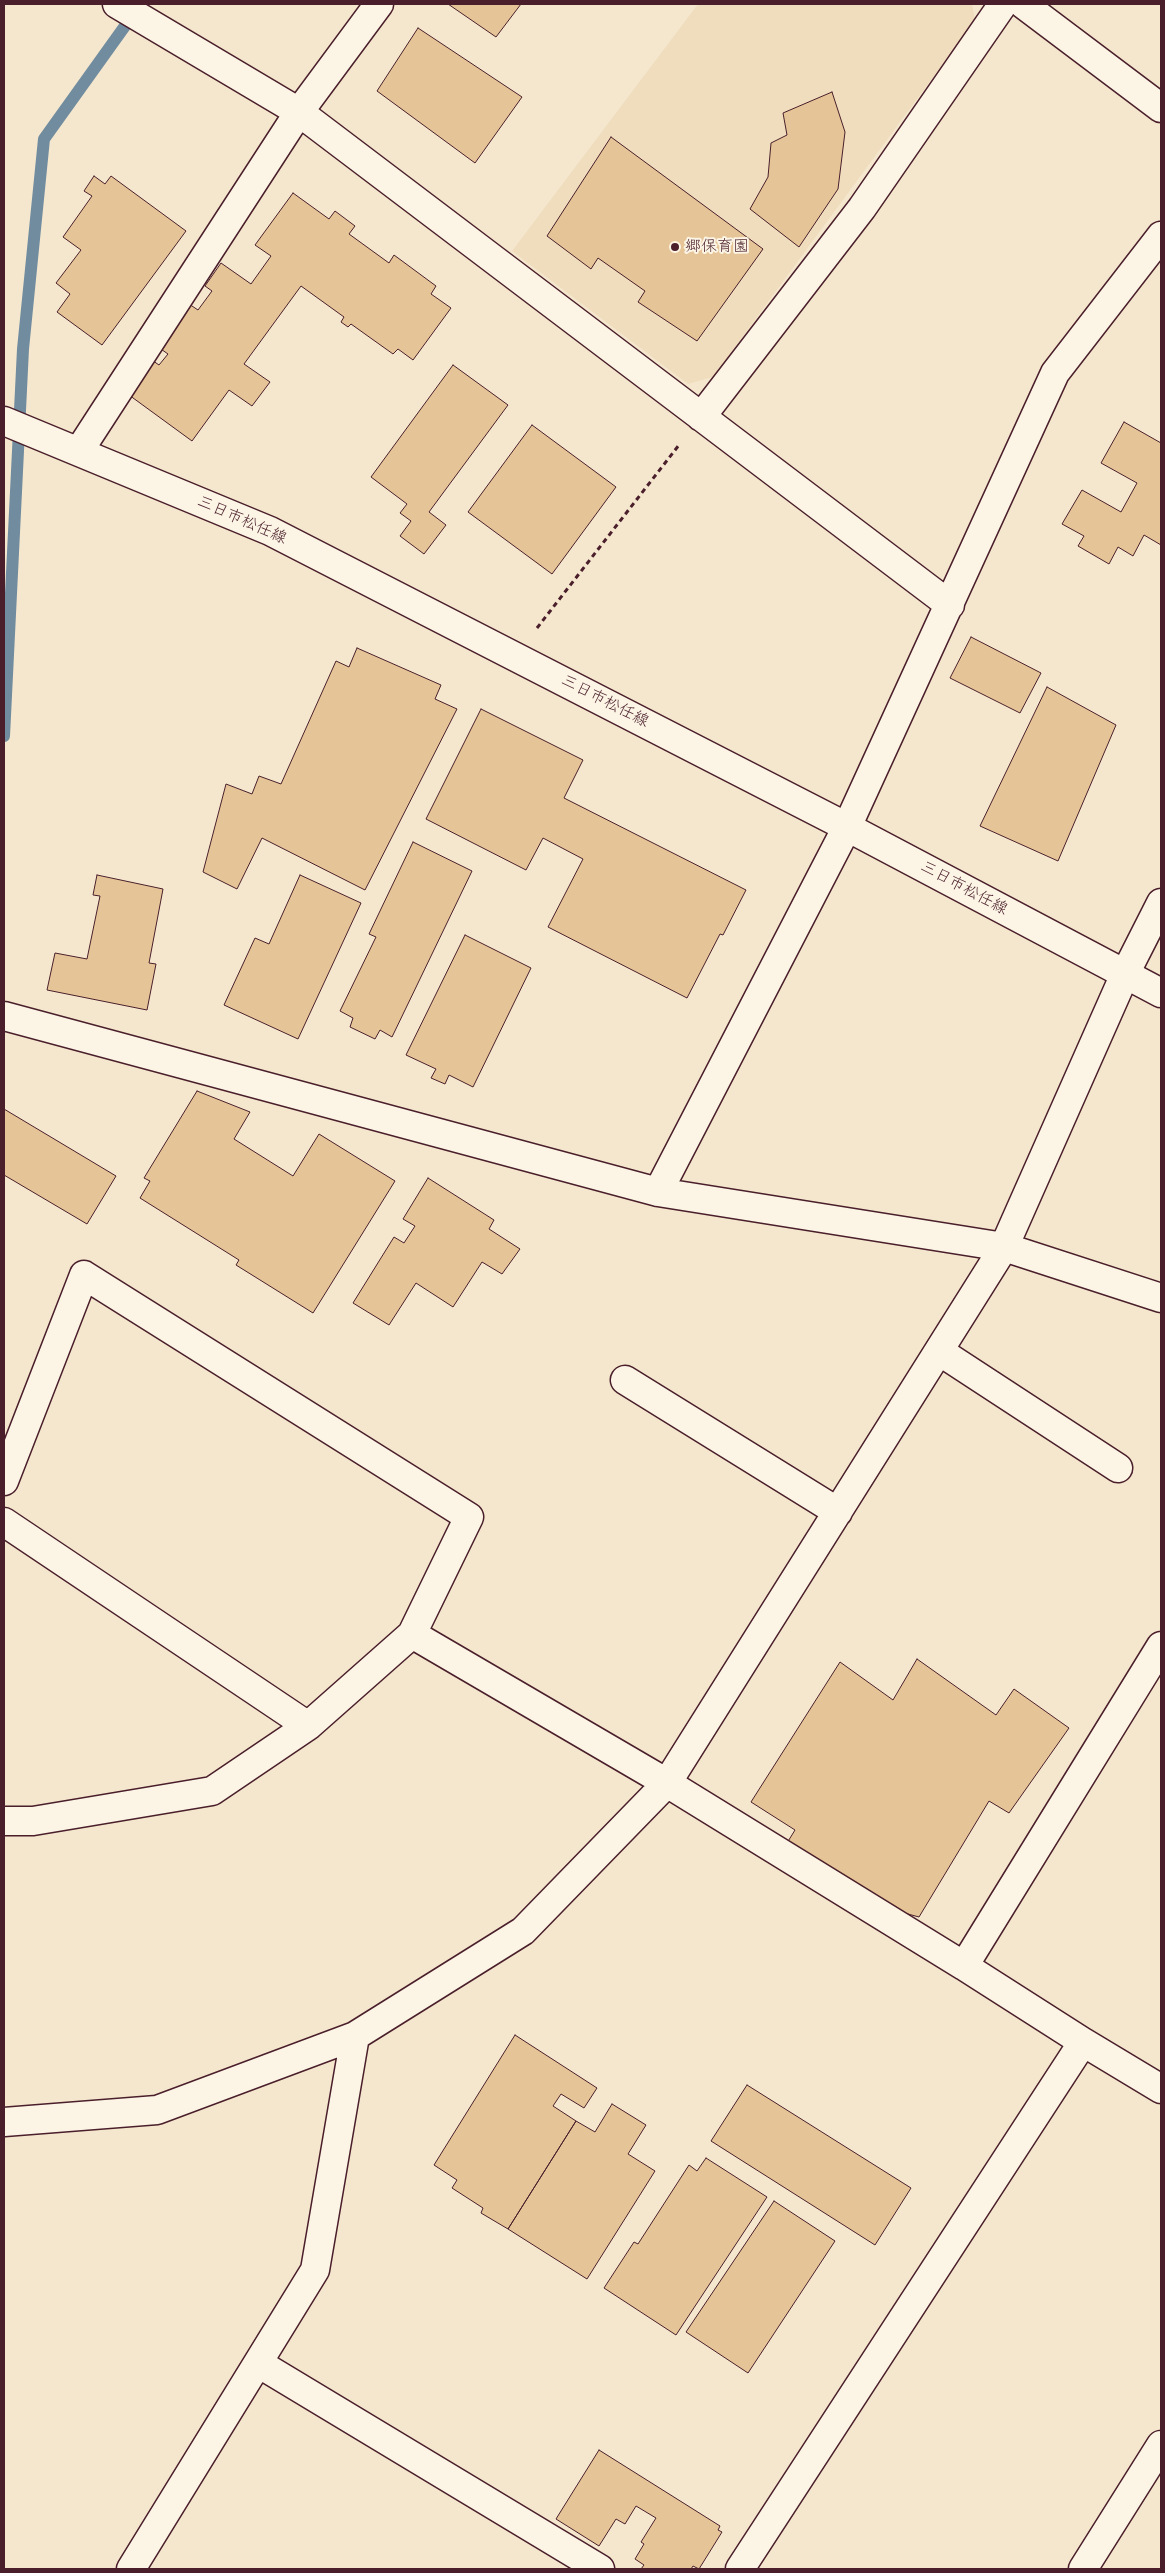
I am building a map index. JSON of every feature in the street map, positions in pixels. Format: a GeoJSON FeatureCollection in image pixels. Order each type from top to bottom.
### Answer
{"type":"FeatureCollection","features":[{"type":"Feature","properties":{"kind":"street"},"geometry":{"type":"LineString","coordinates":[[117,4],[147,20],[299,112],[950,605]]}},
{"type":"Feature","properties":{"kind":"street"},"geometry":{"type":"LineString","coordinates":[[79,451],[299,112],[379,4]]}},
{"type":"Feature","properties":{"kind":"street"},"geometry":{"type":"LineString","coordinates":[[701,417],[862,208],[1003,4]]}},
{"type":"Feature","properties":{"kind":"street"},"geometry":{"type":"LineString","coordinates":[[1023,4],[1161,108]]}},
{"type":"Feature","properties":{"kind":"street"},"geometry":{"type":"LineString","coordinates":[[658,1192],[847,827],[1055,373],[1161,236]]}},
{"type":"Feature","properties":{"kind":"street","name":"三日市松任線"},"geometry":{"type":"LineString","coordinates":[[4,421],[270,531],[516,655],[1161,993]]}},
{"type":"Feature","properties":{"kind":"street"},"geometry":{"type":"LineString","coordinates":[[4,2122],[157,2110],[355,2036],[523,1931],[667,1783],[1004,1247],[1125,974],[1161,903]]}},
{"type":"Feature","properties":{"kind":"street"},"geometry":{"type":"LineString","coordinates":[[4,1016],[658,1192],[1004,1247],[1161,1298]]}},
{"type":"Feature","properties":{"kind":"street"},"geometry":{"type":"LineString","coordinates":[[4,1481],[84,1275],[469,1517],[412,1634],[308,1726],[212,1791],[33,1821],[4,1821]]}},
{"type":"Feature","properties":{"kind":"street"},"geometry":{"type":"LineString","coordinates":[[939,1351],[1118,1468]]}},
{"type":"Feature","properties":{"kind":"street"},"geometry":{"type":"LineString","coordinates":[[625,1380],[838,1512]]}},
{"type":"Feature","properties":{"kind":"street"},"geometry":{"type":"LineString","coordinates":[[4,1522],[308,1726]]}},
{"type":"Feature","properties":{"kind":"street"},"geometry":{"type":"LineString","coordinates":[[412,1634],[667,1783],[964,1966],[1083,2042],[1160,2087]]}},
{"type":"Feature","properties":{"kind":"street"},"geometry":{"type":"LineString","coordinates":[[964,1966],[1161,1646]]}},
{"type":"Feature","properties":{"kind":"street"},"geometry":{"type":"LineString","coordinates":[[131,2569],[315,2270],[355,2036]]}},
{"type":"Feature","properties":{"kind":"street"},"geometry":{"type":"LineString","coordinates":[[740,2569],[1083,2042]]}},
{"type":"Feature","properties":{"kind":"street"},"geometry":{"type":"LineString","coordinates":[[258,2363],[600,2569]]}},
{"type":"Feature","properties":{"kind":"street"},"geometry":{"type":"LineString","coordinates":[[1083,2569],[1161,2445]]}},
{"type":"Feature","properties":{"kind":"path"},"geometry":{"type":"LineString","coordinates":[[516,655],[701,417]]}},
{"type":"Feature","properties":{"kind":"shaded area"},"geometry":{"type":"Polygon","coordinates":[[[698,4],[972,4],[975,20],[713,377],[688,384],[512,251],[698,4]]]}},
{"type":"Feature","properties":{"kind":"building"},"geometry":{"type":"Polygon","coordinates":[[[448,4],[521,4],[496,37],[448,4]]]}},
{"type":"Feature","properties":{"kind":"building"},"geometry":{"type":"Polygon","coordinates":[[[418,28],[522,97],[475,163],[377,91],[418,28]]]}},
{"type":"Feature","properties":{"kind":"building"},"geometry":{"type":"Polygon","coordinates":[[[832,92],[845,132],[838,189],[799,247],[750,209],[768,177],[771,143],[787,135],[783,113],[832,92]]]}},
{"type":"Feature","properties":{"kind":"building"},"geometry":{"type":"Polygon","coordinates":[[[611,137],[763,249],[697,341],[638,302],[645,291],[598,258],[591,269],[547,236],[611,137]]]}},
{"type":"Feature","properties":{"kind":"building"},"geometry":{"type":"Polygon","coordinates":[[[94,176],[105,184],[111,176],[186,231],[102,345],[57,312],[70,294],[56,283],[81,250],[63,237],[92,196],[84,191],[94,176]]]}},
{"type":"Feature","properties":{"kind":"building"},"geometry":{"type":"Polygon","coordinates":[[[293,193],[329,219],[335,211],[355,226],[349,234],[389,263],[394,255],[436,286],[431,294],[451,308],[413,360],[398,349],[393,354],[351,324],[348,327],[341,322],[344,317],[301,286],[244,364],[270,382],[252,406],[229,390],[192,441],[129,395],[149,358],[159,365],[168,354],[158,347],[189,304],[198,310],[212,291],[205,286],[221,263],[251,284],[271,256],[255,245],[293,193]]]}},
{"type":"Feature","properties":{"kind":"building"},"geometry":{"type":"Polygon","coordinates":[[[453,365],[508,405],[429,512],[446,525],[424,554],[400,536],[411,521],[400,513],[407,504],[371,477],[453,365]]]}},
{"type":"Feature","properties":{"kind":"building"},"geometry":{"type":"Polygon","coordinates":[[[1124,422],[1161,443],[1161,545],[1144,535],[1133,556],[1118,547],[1109,564],[1078,546],[1084,536],[1062,524],[1082,490],[1121,512],[1137,483],[1101,463],[1124,422]]]}},
{"type":"Feature","properties":{"kind":"building"},"geometry":{"type":"Polygon","coordinates":[[[532,425],[616,487],[552,574],[468,512],[532,425]]]}},
{"type":"Feature","properties":{"kind":"building"},"geometry":{"type":"Polygon","coordinates":[[[971,637],[1041,673],[1020,713],[950,678],[971,637]]]}},
{"type":"Feature","properties":{"kind":"building"},"geometry":{"type":"Polygon","coordinates":[[[357,648],[441,685],[435,699],[457,709],[365,890],[262,838],[237,889],[203,872],[226,784],[252,794],[259,776],[281,784],[336,661],[349,667],[357,648]]]}},
{"type":"Feature","properties":{"kind":"building"},"geometry":{"type":"Polygon","coordinates":[[[1047,687],[1116,725],[1058,861],[980,826],[1047,687]]]}},
{"type":"Feature","properties":{"kind":"building"},"geometry":{"type":"Polygon","coordinates":[[[481,709],[583,760],[564,798],[746,890],[723,935],[720,934],[687,998],[548,927],[583,859],[543,838],[526,870],[426,819],[481,709]]]}},
{"type":"Feature","properties":{"kind":"building"},"geometry":{"type":"Polygon","coordinates":[[[413,842],[472,871],[392,1037],[380,1030],[375,1039],[350,1027],[353,1018],[340,1011],[376,937],[369,934],[413,842]]]}},
{"type":"Feature","properties":{"kind":"building"},"geometry":{"type":"Polygon","coordinates":[[[97,875],[163,889],[149,963],[156,964],[147,1010],[47,990],[55,953],[87,959],[100,896],[93,895],[97,875]]]}},
{"type":"Feature","properties":{"kind":"building"},"geometry":{"type":"Polygon","coordinates":[[[300,875],[361,903],[298,1039],[224,1005],[255,938],[269,944],[300,875]]]}},
{"type":"Feature","properties":{"kind":"building"},"geometry":{"type":"Polygon","coordinates":[[[465,935],[531,968],[473,1087],[449,1075],[445,1084],[431,1078],[436,1069],[406,1055],[465,935]]]}},
{"type":"Feature","properties":{"kind":"building"},"geometry":{"type":"Polygon","coordinates":[[[197,1091],[250,1112],[234,1139],[293,1176],[319,1134],[395,1181],[313,1313],[236,1265],[239,1260],[140,1198],[150,1181],[144,1178],[197,1091]]]}},
{"type":"Feature","properties":{"kind":"building"},"geometry":{"type":"Polygon","coordinates":[[[4,1109],[116,1176],[87,1224],[4,1175],[4,1109]]]}},
{"type":"Feature","properties":{"kind":"building"},"geometry":{"type":"Polygon","coordinates":[[[428,1178],[494,1220],[489,1229],[520,1249],[502,1274],[482,1262],[453,1307],[416,1283],[389,1325],[353,1303],[394,1237],[404,1243],[415,1226],[403,1219],[428,1178]]]}},
{"type":"Feature","properties":{"kind":"building"},"geometry":{"type":"Polygon","coordinates":[[[917,1659],[996,1715],[1014,1689],[1069,1728],[1009,1813],[989,1801],[919,1917],[893,1910],[787,1843],[795,1830],[751,1802],[840,1662],[893,1700],[917,1659]]]}},
{"type":"Feature","properties":{"kind":"building"},"geometry":{"type":"Polygon","coordinates":[[[515,2035],[597,2088],[584,2108],[561,2094],[553,2106],[576,2121],[508,2229],[481,2213],[483,2208],[452,2188],[457,2180],[434,2165],[515,2035]]]}},
{"type":"Feature","properties":{"kind":"building"},"geometry":{"type":"Polygon","coordinates":[[[747,2085],[911,2188],[875,2245],[711,2141],[747,2085]]]}},
{"type":"Feature","properties":{"kind":"building"},"geometry":{"type":"Polygon","coordinates":[[[612,2104],[646,2125],[628,2154],[655,2171],[587,2279],[508,2229],[576,2121],[595,2132],[612,2104]]]}},
{"type":"Feature","properties":{"kind":"building"},"geometry":{"type":"Polygon","coordinates":[[[706,2158],[767,2197],[676,2335],[604,2288],[634,2242],[638,2244],[689,2165],[697,2171],[706,2158]]]}},
{"type":"Feature","properties":{"kind":"building"},"geometry":{"type":"Polygon","coordinates":[[[774,2201],[835,2241],[748,2373],[686,2332],[774,2201]]]}},
{"type":"Feature","properties":{"kind":"building"},"geometry":{"type":"Polygon","coordinates":[[[599,2450],[720,2526],[718,2530],[722,2532],[699,2569],[693,2566],[691,2569],[641,2569],[644,2565],[635,2559],[644,2544],[641,2542],[656,2518],[636,2506],[625,2524],[616,2519],[599,2546],[556,2519],[599,2450]]]}},
{"type":"Feature","properties":{"kind":"waterway"},"geometry":{"type":"LineString","coordinates":[[4,736],[23,349],[44,139],[135,12]]}},
{"type":"Feature","properties":{"kind":"place","name":"郷保育園"},"geometry":{"type":"Point","coordinates":[675,247]}}]}
